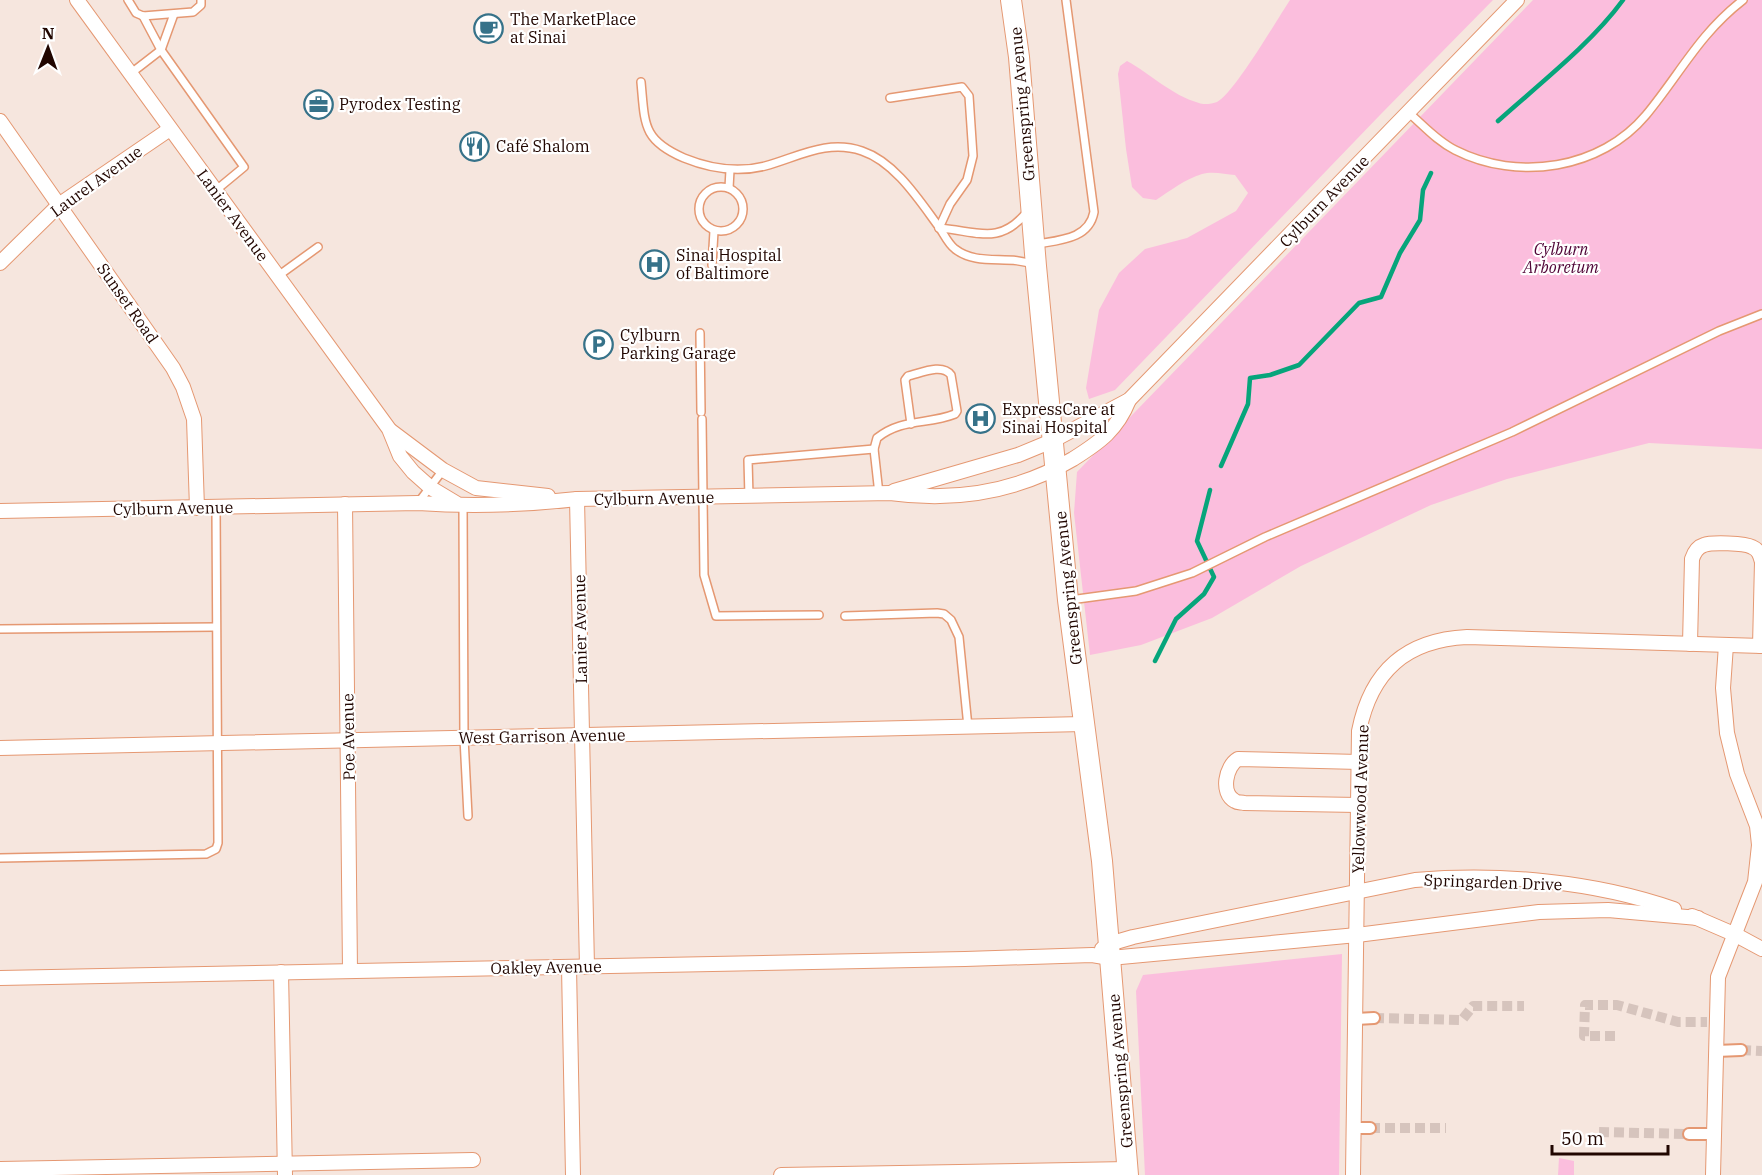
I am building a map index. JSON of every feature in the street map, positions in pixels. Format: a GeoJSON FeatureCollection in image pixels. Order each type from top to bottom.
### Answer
{"type":"FeatureCollection","features":[{"type":"Feature","properties":{"kind":"main road","name":"Greenspring Avenue"},"geometry":{"type":"LineString","coordinates":[[1011,0],[1019,57],[1036,266],[1068,600],[1099,831],[1104,952],[1128,1172]]}},
{"type":"Feature","properties":{"kind":"street","name":"Lanier Avenue"},"geometry":{"type":"LineString","coordinates":[[77,0],[389,429],[400,456],[430,488],[463,506]]}},
{"type":"Feature","properties":{"kind":"street","name":"Cylburn Avenue"},"geometry":{"type":"LineString","coordinates":[[884,493],[1008,458],[1052,441],[1129,400],[1517,0]]}},
{"type":"Feature","properties":{"kind":"street","name":"Sunset Road"},"geometry":{"type":"LineString","coordinates":[[0,121],[173,368],[183,387],[194,419],[197,508]]}},
{"type":"Feature","properties":{"kind":"street","name":"Laurel Avenue"},"geometry":{"type":"LineString","coordinates":[[0,263],[60,204],[170,129]]}},
{"type":"Feature","properties":{"kind":"street","name":"Cylburn Avenue"},"geometry":{"type":"LineString","coordinates":[[0,511],[418,503],[463,506],[542,503],[577,499],[884,493],[921,497],[974,494],[1026,483],[1055,469],[1095,444],[1112,430],[1123,415],[1129,400]]}},
{"type":"Feature","properties":{"kind":"street","name":"Lanier Avenue"},"geometry":{"type":"LineString","coordinates":[[389,429],[443,470],[476,488],[577,499],[587,967]]}},
{"type":"Feature","properties":{"kind":"street","name":"Cylburn Avenue"},"geometry":{"type":"LineString","coordinates":[[418,503],[506,492]]}},
{"type":"Feature","properties":{"kind":"street","name":"Poe Avenue"},"geometry":{"type":"LineString","coordinates":[[345,504],[350,970]]}},
{"type":"Feature","properties":{"kind":"street"},"geometry":{"type":"LineString","coordinates":[[1690,644],[1692,560],[1695,552],[1702,545],[1723,544],[1746,545],[1760,553],[1762,562],[1761,646]]}},
{"type":"Feature","properties":{"kind":"street","name":"Yellowwood Avenue"},"geometry":{"type":"LineString","coordinates":[[1353,1175],[1359,731],[1370,693],[1394,663],[1428,643],[1448,638],[1761,646]]}},
{"type":"Feature","properties":{"kind":"street"},"geometry":{"type":"LineString","coordinates":[[1713,1175],[1716,1051],[1712,1022],[1718,977],[1755,882],[1759,845],[1756,826],[1737,774],[1727,734],[1723,688],[1726,645]]}},
{"type":"Feature","properties":{"kind":"street","name":"West Garrison Avenue"},"geometry":{"type":"LineString","coordinates":[[0,748],[1084,724]]}},
{"type":"Feature","properties":{"kind":"street"},"geometry":{"type":"LineString","coordinates":[[1358,806],[1235,801],[1229,795],[1227,788],[1227,771],[1232,762],[1238,759],[1359,762]]}},
{"type":"Feature","properties":{"kind":"street","name":"Springarden Drive"},"geometry":{"type":"LineString","coordinates":[[1104,952],[1134,937],[1357,891],[1437,878],[1540,881],[1620,893],[1698,918],[1762,949]]}},
{"type":"Feature","properties":{"kind":"street","name":"Springarden Drive"},"geometry":{"type":"LineString","coordinates":[[1104,952],[1357,935],[1539,912],[1572,910],[1618,910],[1698,918]]}},
{"type":"Feature","properties":{"kind":"street","name":"Oakley Avenue"},"geometry":{"type":"LineString","coordinates":[[0,978],[587,967],[1104,952]]}},
{"type":"Feature","properties":{"kind":"street"},"geometry":{"type":"LineString","coordinates":[[569,967],[573,1175]]}},
{"type":"Feature","properties":{"kind":"street"},"geometry":{"type":"LineString","coordinates":[[282,972],[285,1169]]}},
{"type":"Feature","properties":{"kind":"street"},"geometry":{"type":"LineString","coordinates":[[1356,1019],[1374,1018]]}},
{"type":"Feature","properties":{"kind":"street"},"geometry":{"type":"LineString","coordinates":[[1716,1051],[1741,1050]]}},
{"type":"Feature","properties":{"kind":"street"},"geometry":{"type":"LineString","coordinates":[[1354,1128],[1370,1128]]}},
{"type":"Feature","properties":{"kind":"street"},"geometry":{"type":"LineString","coordinates":[[1689,1134],[1714,1134]]}},
{"type":"Feature","properties":{"kind":"street"},"geometry":{"type":"LineString","coordinates":[[0,1169],[86,1171],[285,1169],[473,1160]]}},
{"type":"Feature","properties":{"kind":"street"},"geometry":{"type":"LineString","coordinates":[[781,1175],[1128,1172]]}},
{"type":"Feature","properties":{"kind":"lane"},"geometry":{"type":"LineString","coordinates":[[128,0],[136,13],[143,16],[193,12],[201,5],[201,0]]}},
{"type":"Feature","properties":{"kind":"lane"},"geometry":{"type":"LineString","coordinates":[[1035,244],[1065,239],[1088,229],[1094,212],[1066,0]]}},
{"type":"Feature","properties":{"kind":"lane"},"geometry":{"type":"LineString","coordinates":[[1409,113],[1438,139],[1454,150],[1474,158],[1519,167],[1541,167],[1583,159],[1619,141],[1632,130],[1646,115],[1704,37],[1743,0]]}},
{"type":"Feature","properties":{"kind":"lane"},"geometry":{"type":"LineString","coordinates":[[130,74],[161,50],[174,14]]}},
{"type":"Feature","properties":{"kind":"lane"},"geometry":{"type":"LineString","coordinates":[[143,16],[161,50],[244,167],[215,190]]}},
{"type":"Feature","properties":{"kind":"lane"},"geometry":{"type":"LineString","coordinates":[[641,82],[644,120],[648,130],[660,146],[676,155],[709,168],[730,170],[764,166],[816,148],[840,147],[863,151],[891,167],[953,248],[974,258],[1031,263],[1036,266]]}},
{"type":"Feature","properties":{"kind":"lane"},"geometry":{"type":"LineString","coordinates":[[891,98],[962,87],[969,96],[973,156],[967,180],[950,204],[939,228]]}},
{"type":"Feature","properties":{"kind":"lane"},"geometry":{"type":"LineString","coordinates":[[729,188],[730,170]]}},
{"type":"Feature","properties":{"kind":"lane"},"geometry":{"type":"LineString","coordinates":[[729,188],[741,199],[744,206],[743,216],[739,224],[732,229],[723,232],[714,231],[702,221],[699,214],[701,199],[711,189],[729,188]]}},
{"type":"Feature","properties":{"kind":"lane"},"geometry":{"type":"LineString","coordinates":[[939,228],[978,234],[1002,232],[1010,229],[1031,207]]}},
{"type":"Feature","properties":{"kind":"lane"},"geometry":{"type":"LineString","coordinates":[[712,265],[714,231]]}},
{"type":"Feature","properties":{"kind":"lane"},"geometry":{"type":"LineString","coordinates":[[278,276],[318,247]]}},
{"type":"Feature","properties":{"kind":"lane"},"geometry":{"type":"LineString","coordinates":[[1068,600],[1136,591],[1192,573],[1238,550],[1502,436],[1719,331],[1762,314]]}},
{"type":"Feature","properties":{"kind":"lane"},"geometry":{"type":"LineString","coordinates":[[700,333],[704,575],[716,616],[819,615]]}},
{"type":"Feature","properties":{"kind":"lane"},"geometry":{"type":"LineString","coordinates":[[884,493],[874,449],[877,438],[895,426],[910,424],[955,414],[957,411],[951,375],[948,370],[942,368],[908,376],[905,380],[910,424]]}},
{"type":"Feature","properties":{"kind":"lane"},"geometry":{"type":"LineString","coordinates":[[748,497],[748,460],[874,449]]}},
{"type":"Feature","properties":{"kind":"lane"},"geometry":{"type":"LineString","coordinates":[[418,503],[443,470]]}},
{"type":"Feature","properties":{"kind":"lane"},"geometry":{"type":"LineString","coordinates":[[463,506],[464,738],[468,816]]}},
{"type":"Feature","properties":{"kind":"lane"},"geometry":{"type":"LineString","coordinates":[[0,858],[210,853],[216,849],[218,843],[218,743],[216,508]]}},
{"type":"Feature","properties":{"kind":"lane"},"geometry":{"type":"LineString","coordinates":[[845,616],[937,613],[944,614],[951,620],[959,637],[968,727]]}},
{"type":"Feature","properties":{"kind":"lane"},"geometry":{"type":"LineString","coordinates":[[0,629],[216,627]]}},
{"type":"Feature","properties":{"kind":"green space"},"geometry":{"type":"Polygon","coordinates":[[[1290,0],[1493,0],[1115,390],[1089,399],[1086,388],[1099,310],[1119,273],[1145,249],[1187,238],[1236,211],[1248,193],[1235,175],[1210,173],[1190,179],[1156,200],[1143,198],[1132,187],[1118,74],[1120,66],[1127,61],[1170,90],[1189,99],[1203,104],[1217,102],[1244,71],[1290,0]]]}},
{"type":"Feature","properties":{"kind":"green space","name":"Cylburn Arboretum"},"geometry":{"type":"Polygon","coordinates":[[[1533,0],[1762,0],[1762,449],[1649,443],[1507,479],[1431,505],[1301,566],[1212,618],[1141,645],[1090,655],[1074,513],[1077,472],[1533,0]]]}},
{"type":"Feature","properties":{"kind":"green space"},"geometry":{"type":"Polygon","coordinates":[[[1342,954],[1339,1175],[1145,1175],[1136,991],[1143,975],[1342,954]]]}},
{"type":"Feature","properties":{"kind":"green space"},"geometry":{"type":"Polygon","coordinates":[[[1559,1158],[1574,1161],[1574,1175],[1558,1175],[1559,1158]]]}},
{"type":"Feature","properties":{"kind":"waterway"},"geometry":{"type":"LineString","coordinates":[[1498,121],[1580,48],[1623,0]]}},
{"type":"Feature","properties":{"kind":"waterway"},"geometry":{"type":"LineString","coordinates":[[1221,466],[1248,404],[1250,378],[1270,375],[1299,365],[1359,303],[1381,297],[1400,253],[1420,220],[1423,190],[1431,173]]}},
{"type":"Feature","properties":{"kind":"waterway"},"geometry":{"type":"LineString","coordinates":[[1155,661],[1176,619],[1204,594],[1214,577],[1197,541],[1210,490]]}},
{"type":"Feature","properties":{"kind":"tunnel"},"geometry":{"type":"LineString","coordinates":[[1615,1036],[1584,1036],[1585,1005],[1617,1005],[1678,1022],[1707,1022]]}},
{"type":"Feature","properties":{"kind":"tunnel"},"geometry":{"type":"LineString","coordinates":[[1374,1018],[1462,1020],[1473,1006],[1524,1006]]}},
{"type":"Feature","properties":{"kind":"tunnel"},"geometry":{"type":"LineString","coordinates":[[1741,1050],[1762,1051]]}},
{"type":"Feature","properties":{"kind":"tunnel"},"geometry":{"type":"LineString","coordinates":[[1370,1128],[1446,1128]]}},
{"type":"Feature","properties":{"kind":"tunnel"},"geometry":{"type":"LineString","coordinates":[[1599,1132],[1689,1134]]}},
{"type":"Feature","properties":{"kind":"place","name":"The MarketPlace at Sinai"},"geometry":{"type":"Point","coordinates":[489,28]}},
{"type":"Feature","properties":{"kind":"place","name":"Pyrodex Testing"},"geometry":{"type":"Point","coordinates":[318,104]}},
{"type":"Feature","properties":{"kind":"place","name":"Café Shalom"},"geometry":{"type":"Point","coordinates":[475,146]}},
{"type":"Feature","properties":{"kind":"place","name":"Sinai Hospital of Baltimore"},"geometry":{"type":"Point","coordinates":[655,264]}},
{"type":"Feature","properties":{"kind":"place","name":"Cylburn Parking Garage"},"geometry":{"type":"Point","coordinates":[599,344]}},
{"type":"Feature","properties":{"kind":"place","name":"ExpressCare at Sinai Hospital"},"geometry":{"type":"Point","coordinates":[981,418]}}]}
